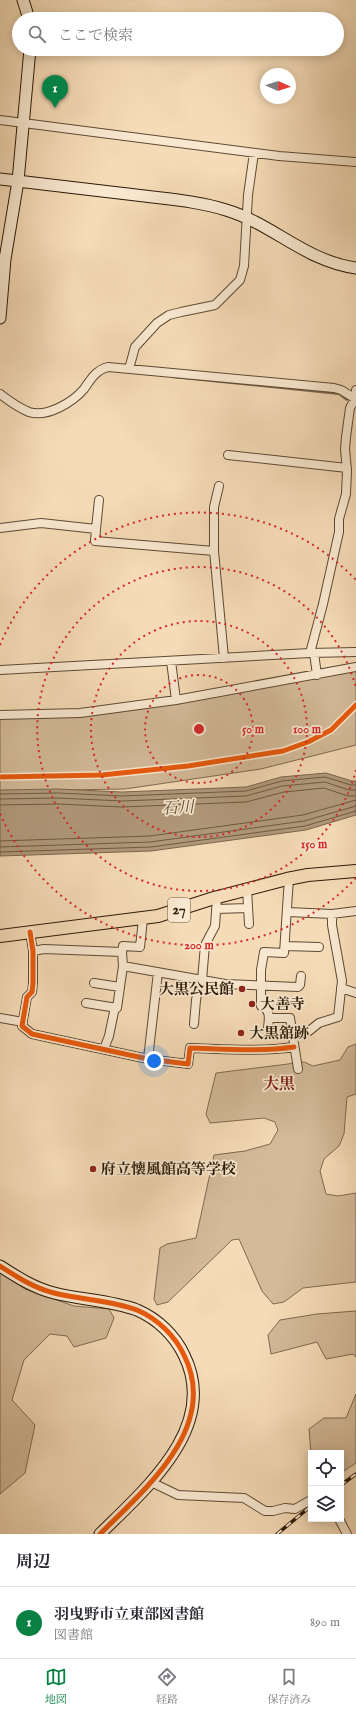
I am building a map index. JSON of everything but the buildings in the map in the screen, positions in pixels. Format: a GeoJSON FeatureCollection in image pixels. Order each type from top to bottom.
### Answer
{"type":"FeatureCollection","features":[{"type":"Feature","properties":{"kind":"main road","name":"27"},"geometry":{"type":"LineString","coordinates":[[0,936],[143,919],[216,903],[246,889],[289,878],[356,870]]}},
{"type":"Feature","properties":{"kind":"street"},"geometry":{"type":"LineString","coordinates":[[23,0],[27,12]]}},
{"type":"Feature","properties":{"kind":"street"},"geometry":{"type":"LineString","coordinates":[[0,318],[5,259],[18,181],[29,56]]}},
{"type":"Feature","properties":{"kind":"street"},"geometry":{"type":"LineString","coordinates":[[0,120],[279,156],[356,162]]}},
{"type":"Feature","properties":{"kind":"street"},"geometry":{"type":"LineString","coordinates":[[129,369],[135,347],[157,323],[169,315],[216,305],[240,280],[244,266],[247,218],[254,153]]}},
{"type":"Feature","properties":{"kind":"street"},"geometry":{"type":"LineString","coordinates":[[0,179],[200,204],[226,209],[247,218],[322,259],[356,268]]}},
{"type":"Feature","properties":{"kind":"street"},"geometry":{"type":"LineString","coordinates":[[0,394],[30,413],[40,413],[54,410],[70,401],[102,368],[108,367],[334,388],[356,396],[350,408],[346,437],[346,494],[339,519],[339,532],[312,653],[317,675]]}},
{"type":"Feature","properties":{"kind":"street"},"geometry":{"type":"LineString","coordinates":[[228,455],[347,468]]}},
{"type":"Feature","properties":{"kind":"street"},"geometry":{"type":"LineString","coordinates":[[219,486],[214,508],[214,551],[224,658]]}},
{"type":"Feature","properties":{"kind":"street"},"geometry":{"type":"LineString","coordinates":[[98,500],[95,541],[214,551]]}},
{"type":"Feature","properties":{"kind":"street"},"geometry":{"type":"LineString","coordinates":[[0,528],[41,523],[96,529]]}},
{"type":"Feature","properties":{"kind":"street"},"geometry":{"type":"LineString","coordinates":[[0,670],[312,653],[356,652]]}},
{"type":"Feature","properties":{"kind":"street"},"geometry":{"type":"LineString","coordinates":[[171,661],[176,700]]}},
{"type":"Feature","properties":{"kind":"street"},"geometry":{"type":"LineString","coordinates":[[0,715],[80,713],[176,700],[356,668]]}},
{"type":"Feature","properties":{"kind":"street"},"geometry":{"type":"LineString","coordinates":[[268,1028],[269,1012],[261,1006],[261,970],[264,952],[284,953],[288,912],[289,878]]}},
{"type":"Feature","properties":{"kind":"street"},"geometry":{"type":"LineString","coordinates":[[246,889],[250,924]]}},
{"type":"Feature","properties":{"kind":"street"},"geometry":{"type":"LineString","coordinates":[[194,1024],[196,1000],[201,980],[205,945],[215,926],[216,903],[248,908]]}},
{"type":"Feature","properties":{"kind":"street"},"geometry":{"type":"LineString","coordinates":[[288,912],[332,914],[350,913],[356,911]]}},
{"type":"Feature","properties":{"kind":"street"},"geometry":{"type":"LineString","coordinates":[[292,1034],[309,1031],[319,1023],[338,1017],[342,981],[332,925],[332,914]]}},
{"type":"Feature","properties":{"kind":"street"},"geometry":{"type":"LineString","coordinates":[[104,1049],[109,1036],[115,1007],[117,1008],[123,966],[123,946],[140,946],[143,919]]}},
{"type":"Feature","properties":{"kind":"street"},"geometry":{"type":"LineString","coordinates":[[30,932],[33,951],[32,992],[27,998],[22,1026],[32,1034],[148,1059],[188,1064],[190,1048],[257,1050],[294,1047]]}},
{"type":"Feature","properties":{"kind":"street"},"geometry":{"type":"LineString","coordinates":[[285,946],[319,947]]}},
{"type":"Feature","properties":{"kind":"street"},"geometry":{"type":"LineString","coordinates":[[33,951],[44,949],[104,950],[122,952]]}},
{"type":"Feature","properties":{"kind":"street"},"geometry":{"type":"LineString","coordinates":[[123,966],[225,984],[298,987],[300,985],[300,976]]}},
{"type":"Feature","properties":{"kind":"street"},"geometry":{"type":"LineString","coordinates":[[148,1059],[158,972]]}},
{"type":"Feature","properties":{"kind":"street"},"geometry":{"type":"LineString","coordinates":[[94,983],[120,987]]}},
{"type":"Feature","properties":{"kind":"street"},"geometry":{"type":"LineString","coordinates":[[341,988],[355,991]]}},
{"type":"Feature","properties":{"kind":"street"},"geometry":{"type":"LineString","coordinates":[[86,1004],[115,1007]]}},
{"type":"Feature","properties":{"kind":"street"},"geometry":{"type":"LineString","coordinates":[[0,1018],[23,1022]]}},
{"type":"Feature","properties":{"kind":"street"},"geometry":{"type":"LineString","coordinates":[[268,1018],[290,1018],[298,1069]]}},
{"type":"Feature","properties":{"kind":"street"},"geometry":{"type":"LineString","coordinates":[[0,1266],[24,1282],[53,1293],[115,1303],[149,1316],[172,1335],[180,1346],[190,1369],[194,1393],[187,1430],[180,1444],[151,1482],[100,1534]]}},
{"type":"Feature","properties":{"kind":"street"},"geometry":{"type":"LineString","coordinates":[[151,1482],[178,1495],[244,1498],[265,1511],[285,1508],[296,1509],[308,1502]]}},
{"type":"Feature","properties":{"kind":"street"},"geometry":{"type":"LineString","coordinates":[[341,1522],[347,1534]]}},
{"type":"Feature","properties":{"kind":"shaded area"},"geometry":{"type":"Polygon","coordinates":[[[356,671],[356,745],[261,769],[125,789],[0,791],[0,718],[74,717],[356,671]]]}},
{"type":"Feature","properties":{"kind":"shaded area"},"geometry":{"type":"Polygon","coordinates":[[[356,1044],[356,1094],[347,1097],[344,1134],[339,1146],[324,1159],[320,1171],[326,1194],[338,1196],[356,1193],[356,1282],[303,1288],[284,1302],[273,1304],[262,1291],[239,1239],[232,1240],[168,1302],[157,1305],[154,1299],[160,1248],[167,1244],[196,1238],[214,1155],[245,1151],[270,1144],[278,1130],[275,1122],[264,1118],[210,1123],[206,1114],[216,1073],[304,1062],[313,1066],[340,1060],[348,1047],[356,1044]]]}},
{"type":"Feature","properties":{"kind":"shaded area"},"geometry":{"type":"Polygon","coordinates":[[[0,1272],[25,1289],[74,1306],[109,1309],[114,1318],[106,1338],[74,1347],[67,1336],[50,1334],[24,1360],[12,1400],[35,1425],[25,1473],[0,1494],[0,1272]]]}},
{"type":"Feature","properties":{"kind":"shaded area"},"geometry":{"type":"Polygon","coordinates":[[[356,1311],[356,1357],[353,1354],[326,1359],[317,1342],[271,1354],[268,1335],[280,1320],[317,1314],[356,1311]]]}},
{"type":"Feature","properties":{"kind":"shaded area"},"geometry":{"type":"Polygon","coordinates":[[[356,1394],[356,1463],[344,1471],[344,1450],[311,1450],[309,1429],[324,1418],[346,1418],[356,1394]]]}},
{"type":"Feature","properties":{"kind":"water","name":"石川"},"geometry":{"type":"Polygon","coordinates":[[[326,773],[356,781],[356,815],[306,830],[151,851],[0,856],[0,790],[58,789],[122,792],[246,787],[281,777],[326,773]]]}},
{"type":"Feature","properties":{"kind":"waterway"},"geometry":{"type":"LineString","coordinates":[[172,377],[339,394],[347,400]]}},
{"type":"Feature","properties":{"kind":"railway"},"geometry":{"type":"LineString","coordinates":[[344,1483],[356,1474]]}},
{"type":"Feature","properties":{"kind":"railway"},"geometry":{"type":"LineString","coordinates":[[277,1534],[308,1508]]}},
{"type":"Feature","properties":{"kind":"cycle path"},"geometry":{"type":"LineString","coordinates":[[0,777],[102,775],[188,766],[283,751],[308,742],[331,730],[356,705]]}},
{"type":"Feature","properties":{"kind":"cycle path"},"geometry":{"type":"LineString","coordinates":[[30,932],[33,951],[33,983],[32,992],[27,997],[22,1026],[32,1034],[148,1059],[188,1064],[190,1048],[255,1050],[294,1047]]}},
{"type":"Feature","properties":{"kind":"cycle path"},"geometry":{"type":"LineString","coordinates":[[0,1266],[26,1282],[47,1291],[117,1304],[137,1310],[159,1323],[176,1341],[184,1355],[193,1382],[192,1407],[185,1431],[172,1455],[156,1477],[100,1534]]}},
{"type":"Feature","properties":{"kind":"place","name":"羽曳野市立東部図書館"},"geometry":{"type":"Point","coordinates":[55,108]}},
{"type":"Feature","properties":{"kind":"place","name":"大黒公民館"},"geometry":{"type":"Point","coordinates":[242,989]}},
{"type":"Feature","properties":{"kind":"place","name":"大善寺"},"geometry":{"type":"Point","coordinates":[252,1004]}},
{"type":"Feature","properties":{"kind":"place","name":"大黒舘跡"},"geometry":{"type":"Point","coordinates":[241,1033]}},
{"type":"Feature","properties":{"kind":"place","name":"府立懐風館高等学校"},"geometry":{"type":"Point","coordinates":[93,1169]}},
{"type":"Feature","properties":{"kind":"district","name":"大黒"},"geometry":{"type":"Point","coordinates":[279,1085]}}]}
